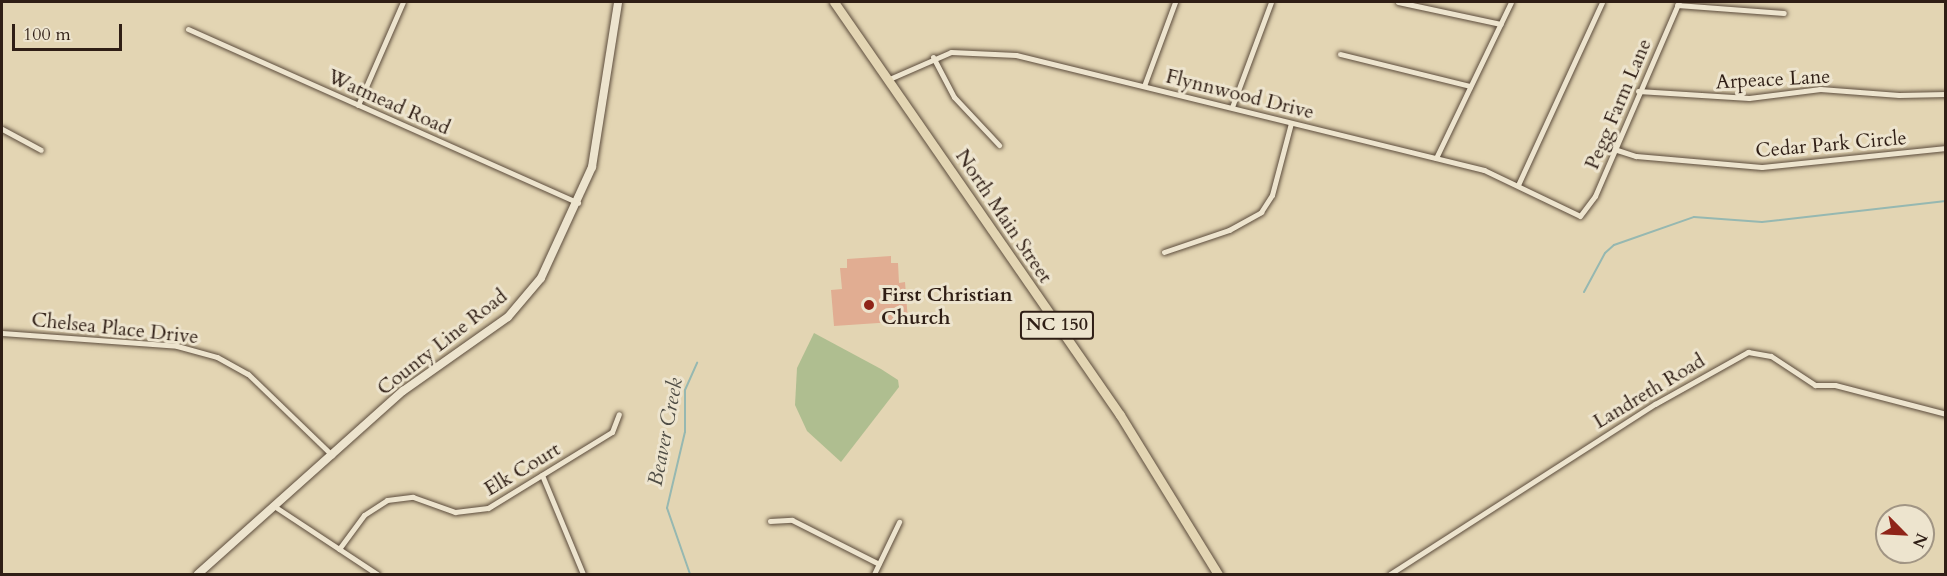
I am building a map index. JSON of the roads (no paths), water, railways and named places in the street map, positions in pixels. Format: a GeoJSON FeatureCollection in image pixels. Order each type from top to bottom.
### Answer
{"type":"FeatureCollection","features":[{"type":"Feature","properties":{"kind":"main road","name":"North Main Street"},"geometry":{"type":"LineString","coordinates":[[834,2],[1120,415],[1218,574]]}},
{"type":"Feature","properties":{"kind":"street"},"geometry":{"type":"LineString","coordinates":[[357,105],[404,2]]}},
{"type":"Feature","properties":{"kind":"street","name":"County Line Road"},"geometry":{"type":"LineString","coordinates":[[198,574],[277,508],[403,391],[508,317],[541,278],[579,203],[598,142],[618,2]]}},
{"type":"Feature","properties":{"kind":"street"},"geometry":{"type":"LineString","coordinates":[[1144,86],[1175,2]]}},
{"type":"Feature","properties":{"kind":"street"},"geometry":{"type":"LineString","coordinates":[[1232,107],[1271,2]]}},
{"type":"Feature","properties":{"kind":"street"},"geometry":{"type":"LineString","coordinates":[[1398,2],[1501,24]]}},
{"type":"Feature","properties":{"kind":"street"},"geometry":{"type":"LineString","coordinates":[[1436,158],[1511,2]]}},
{"type":"Feature","properties":{"kind":"street"},"geometry":{"type":"LineString","coordinates":[[1518,185],[1602,2]]}},
{"type":"Feature","properties":{"kind":"street"},"geometry":{"type":"LineString","coordinates":[[1678,3],[1784,13]]}},
{"type":"Feature","properties":{"kind":"street","name":"Pegg Farm Lane"},"geometry":{"type":"LineString","coordinates":[[1580,216],[1595,196],[1638,91],[1678,3]]}},
{"type":"Feature","properties":{"kind":"street","name":"Watmead Road"},"geometry":{"type":"LineString","coordinates":[[188,29],[579,203]]}},
{"type":"Feature","properties":{"kind":"street","name":"Flynnwood Drive"},"geometry":{"type":"LineString","coordinates":[[887,80],[933,57],[967,50],[996,51],[1436,158],[1518,185],[1580,216]]}},
{"type":"Feature","properties":{"kind":"street"},"geometry":{"type":"LineString","coordinates":[[1340,54],[1470,86]]}},
{"type":"Feature","properties":{"kind":"street"},"geometry":{"type":"LineString","coordinates":[[933,57],[954,97],[999,145]]}},
{"type":"Feature","properties":{"kind":"street","name":"Arpeace Lane"},"geometry":{"type":"LineString","coordinates":[[1638,91],[1749,98],[1820,89],[1899,95],[1946,93]]}},
{"type":"Feature","properties":{"kind":"street"},"geometry":{"type":"LineString","coordinates":[[1164,252],[1229,230],[1261,212],[1272,195],[1291,123]]}},
{"type":"Feature","properties":{"kind":"street"},"geometry":{"type":"LineString","coordinates":[[2,129],[41,150]]}},
{"type":"Feature","properties":{"kind":"street","name":"Cedar Park Circle"},"geometry":{"type":"LineString","coordinates":[[1614,149],[1636,156],[1762,167],[1946,148]]}},
{"type":"Feature","properties":{"kind":"street","name":"Chelsea Place Drive"},"geometry":{"type":"LineString","coordinates":[[2,333],[177,346],[207,353],[248,374],[332,455]]}},
{"type":"Feature","properties":{"kind":"street","name":"Landreth Road"},"geometry":{"type":"LineString","coordinates":[[1390,574],[1655,404],[1748,352],[1771,356],[1815,385],[1835,385],[1946,414]]}},
{"type":"Feature","properties":{"kind":"street","name":"Elk Court"},"geometry":{"type":"LineString","coordinates":[[339,549],[364,515],[387,500],[413,497],[444,509],[477,511],[612,432],[619,414]]}},
{"type":"Feature","properties":{"kind":"street"},"geometry":{"type":"LineString","coordinates":[[542,475],[583,574]]}},
{"type":"Feature","properties":{"kind":"street"},"geometry":{"type":"LineString","coordinates":[[277,508],[377,574]]}},
{"type":"Feature","properties":{"kind":"street"},"geometry":{"type":"LineString","coordinates":[[770,520],[792,520],[808,526],[879,564]]}},
{"type":"Feature","properties":{"kind":"street"},"geometry":{"type":"LineString","coordinates":[[874,574],[899,522]]}},
{"type":"Feature","properties":{"kind":"waterway"},"geometry":{"type":"LineString","coordinates":[[1584,292],[1605,253],[1614,245],[1694,217],[1762,222],[1946,201]]}},
{"type":"Feature","properties":{"kind":"waterway","name":"Beaver Creek"},"geometry":{"type":"LineString","coordinates":[[690,574],[667,508],[685,432],[685,390],[697,363]]}},
{"type":"Feature","properties":{"kind":"place","name":"First Christian Church"},"geometry":{"type":"Point","coordinates":[869,305]}}]}
